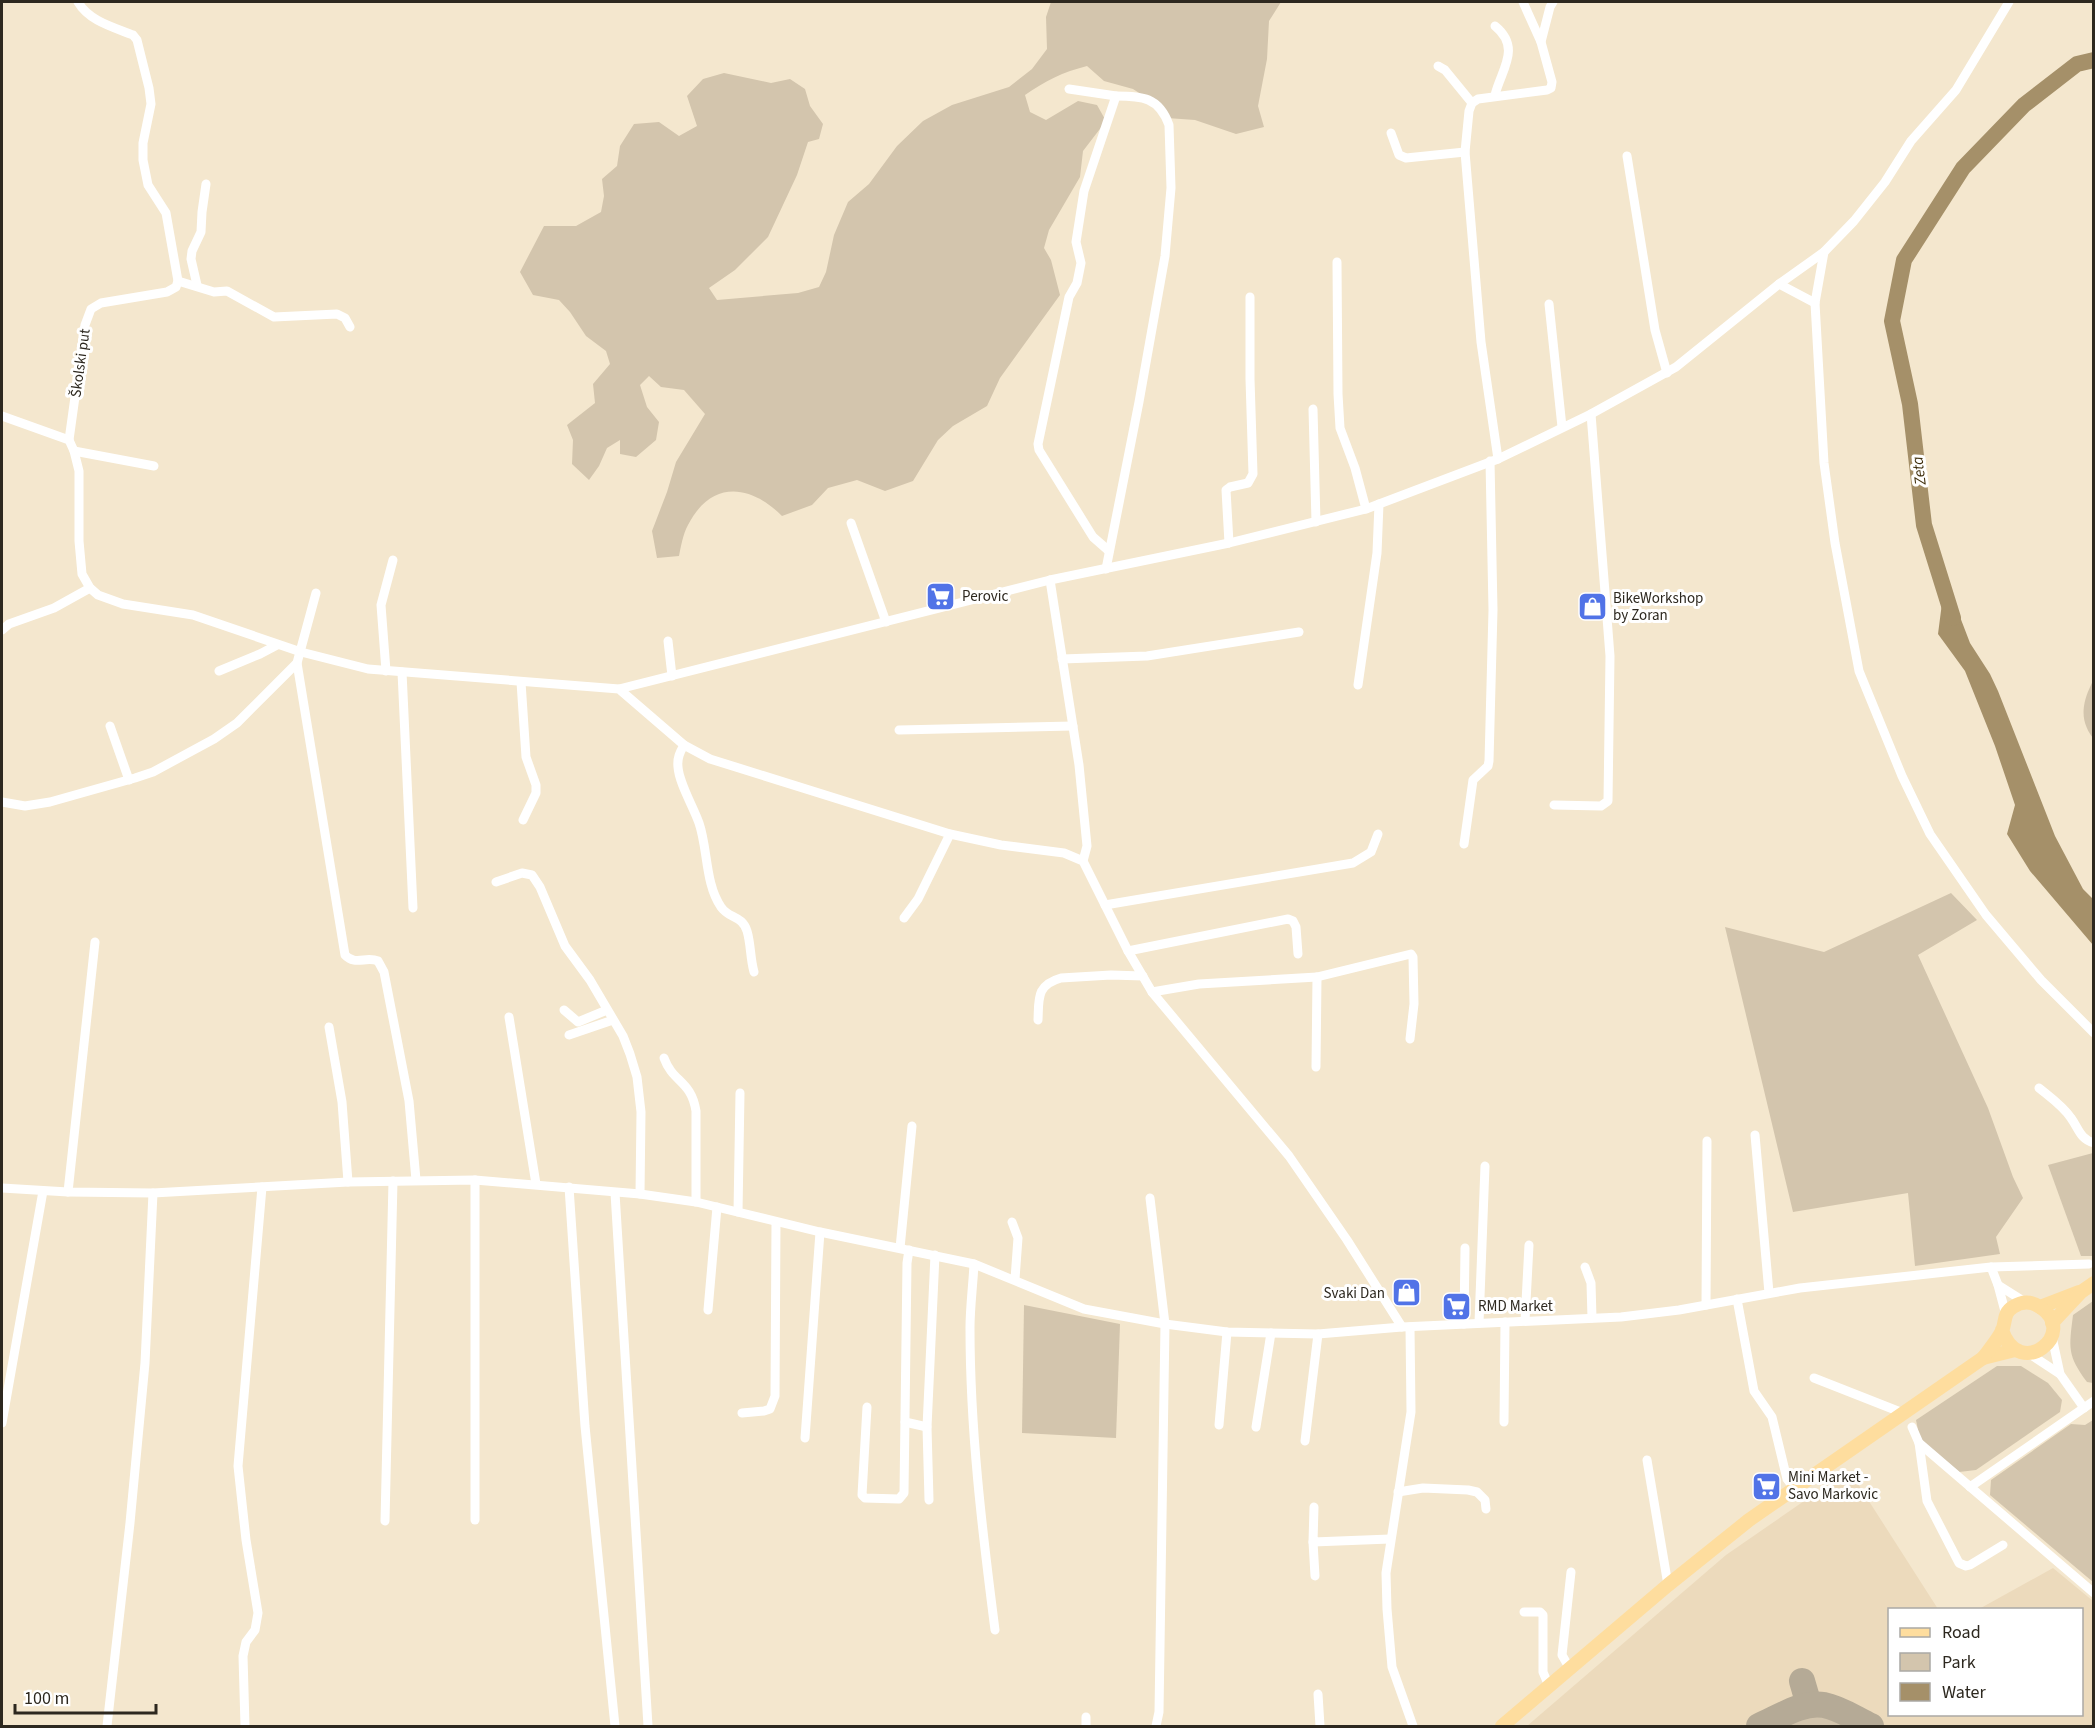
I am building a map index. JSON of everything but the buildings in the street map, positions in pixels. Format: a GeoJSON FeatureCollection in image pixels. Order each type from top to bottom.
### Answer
{"type":"FeatureCollection","features":[{"type":"Feature","properties":{"kind":"main road"},"geometry":{"type":"LineString","coordinates":[[2040,1307],[2081,1292],[2094,1283]]}},
{"type":"Feature","properties":{"kind":"main road"},"geometry":{"type":"LineString","coordinates":[[1983,1358],[2021,1351],[2038,1351],[2045,1347],[2052,1330],[2081,1292]]}},
{"type":"Feature","properties":{"kind":"main road"},"geometry":{"type":"LineString","coordinates":[[1502,1726],[1735,1531],[1983,1358],[2002,1330],[2010,1309],[2025,1302],[2040,1307],[2047,1312],[2052,1330]]}},
{"type":"Feature","properties":{"kind":"main road"},"geometry":{"type":"LineString","coordinates":[[2002,1330],[2005,1339],[2021,1351]]}},
{"type":"Feature","properties":{"kind":"street"},"geometry":{"type":"LineString","coordinates":[[78,2],[94,19],[133,35],[137,40],[151,104],[143,143],[143,160],[148,184],[166,213],[178,281],[214,292],[227,291],[274,317],[337,314],[345,318],[350,327]]}},
{"type":"Feature","properties":{"kind":"street"},"geometry":{"type":"LineString","coordinates":[[1464,844],[1473,780],[1488,766],[1489,761],[1494,460],[1481,342],[1465,152],[1469,111],[1472,103],[1478,99],[1495,95],[1551,88],[1552,82],[1541,42],[1523,2]]}},
{"type":"Feature","properties":{"kind":"street"},"geometry":{"type":"LineString","coordinates":[[1541,42],[1553,2]]}},
{"type":"Feature","properties":{"kind":"street"},"geometry":{"type":"LineString","coordinates":[[2,416],[69,440],[80,471],[82,574],[90,588],[98,595],[123,604],[193,615],[277,645],[368,669],[618,689],[1050,580],[1229,543],[1366,509],[1494,460],[1591,414],[1676,367],[1779,284],[1824,252],[1854,221],[1884,182],[1911,141],[1956,90],[2009,2]]}},
{"type":"Feature","properties":{"kind":"street"},"geometry":{"type":"LineString","coordinates":[[1495,26],[1504,36],[1508,50],[1505,70],[1495,95]]}},
{"type":"Feature","properties":{"kind":"street"},"geometry":{"type":"LineString","coordinates":[[1438,66],[1445,70],[1472,103]]}},
{"type":"Feature","properties":{"kind":"street"},"geometry":{"type":"LineString","coordinates":[[1069,89],[1152,101],[1166,117],[1169,125],[1171,188],[1165,256],[1106,569]]}},
{"type":"Feature","properties":{"kind":"street"},"geometry":{"type":"LineString","coordinates":[[1109,551],[1093,537],[1039,450],[1038,444],[1069,297],[1079,275],[1081,263],[1076,242],[1084,191],[1116,96]]}},
{"type":"Feature","properties":{"kind":"street"},"geometry":{"type":"LineString","coordinates":[[1390,134],[1399,155],[1406,158],[1465,152]]}},
{"type":"Feature","properties":{"kind":"street"},"geometry":{"type":"LineString","coordinates":[[1627,156],[1655,330],[1667,373]]}},
{"type":"Feature","properties":{"kind":"street"},"geometry":{"type":"LineString","coordinates":[[196,285],[191,259],[192,251],[201,232],[206,184]]}},
{"type":"Feature","properties":{"kind":"street"},"geometry":{"type":"LineString","coordinates":[[1824,252],[1815,303],[1824,463],[1835,543],[1859,671],[1902,776],[1930,834],[1986,915],[2042,980],[2094,1033]]}},
{"type":"Feature","properties":{"kind":"street"},"geometry":{"type":"LineString","coordinates":[[1337,262],[1340,428],[1355,468],[1366,509]]}},
{"type":"Feature","properties":{"kind":"street","name":"Školski put"},"geometry":{"type":"LineString","coordinates":[[69,440],[85,325],[91,309],[101,303],[167,292],[176,287],[178,281]]}},
{"type":"Feature","properties":{"kind":"street"},"geometry":{"type":"LineString","coordinates":[[1779,284],[1815,303]]}},
{"type":"Feature","properties":{"kind":"street"},"geometry":{"type":"LineString","coordinates":[[1229,543],[1224,495],[1230,487],[1248,483],[1253,474],[1250,297]]}},
{"type":"Feature","properties":{"kind":"street"},"geometry":{"type":"LineString","coordinates":[[1549,304],[1562,428]]}},
{"type":"Feature","properties":{"kind":"street"},"geometry":{"type":"LineString","coordinates":[[1313,409],[1316,522]]}},
{"type":"Feature","properties":{"kind":"street"},"geometry":{"type":"LineString","coordinates":[[1554,805],[1601,806],[1608,801],[1610,656],[1591,414]]}},
{"type":"Feature","properties":{"kind":"street"},"geometry":{"type":"LineString","coordinates":[[74,451],[154,466]]}},
{"type":"Feature","properties":{"kind":"street"},"geometry":{"type":"LineString","coordinates":[[1358,685],[1377,553],[1379,504]]}},
{"type":"Feature","properties":{"kind":"street"},"geometry":{"type":"LineString","coordinates":[[851,523],[886,622]]}},
{"type":"Feature","properties":{"kind":"street"},"geometry":{"type":"LineString","coordinates":[[386,671],[381,605],[393,560]]}},
{"type":"Feature","properties":{"kind":"street"},"geometry":{"type":"LineString","coordinates":[[1050,580],[1073,726],[1087,846],[1083,861]]}},
{"type":"Feature","properties":{"kind":"street"},"geometry":{"type":"LineString","coordinates":[[2,630],[9,624],[75,598],[90,588]]}},
{"type":"Feature","properties":{"kind":"street"},"geometry":{"type":"LineString","coordinates":[[316,593],[297,663],[345,955],[357,962],[371,958],[378,961],[384,972],[409,1101],[416,1180]]}},
{"type":"Feature","properties":{"kind":"street"},"geometry":{"type":"LineString","coordinates":[[1062,659],[1147,656],[1299,632]]}},
{"type":"Feature","properties":{"kind":"street"},"geometry":{"type":"LineString","coordinates":[[668,641],[672,676]]}},
{"type":"Feature","properties":{"kind":"street"},"geometry":{"type":"LineString","coordinates":[[219,671],[277,645]]}},
{"type":"Feature","properties":{"kind":"street"},"geometry":{"type":"LineString","coordinates":[[2,802],[25,806],[50,802],[153,772],[214,739],[237,723],[297,663]]}},
{"type":"Feature","properties":{"kind":"street"},"geometry":{"type":"LineString","coordinates":[[402,672],[413,908]]}},
{"type":"Feature","properties":{"kind":"street"},"geometry":{"type":"LineString","coordinates":[[521,681],[526,757],[536,784],[536,793],[523,820]]}},
{"type":"Feature","properties":{"kind":"street"},"geometry":{"type":"LineString","coordinates":[[618,689],[684,745],[710,759],[950,834],[1002,845],[1064,853],[1083,861],[1128,951],[1152,992],[1289,1156],[1406,1327],[1411,1412],[1386,1573],[1392,1667],[1413,1726]]}},
{"type":"Feature","properties":{"kind":"street"},"geometry":{"type":"LineString","coordinates":[[110,726],[129,780]]}},
{"type":"Feature","properties":{"kind":"street"},"geometry":{"type":"LineString","coordinates":[[898,730],[1073,726]]}},
{"type":"Feature","properties":{"kind":"street"},"geometry":{"type":"LineString","coordinates":[[684,745],[678,757],[678,769],[699,824],[716,897],[721,908],[728,915],[735,916],[747,929],[749,956],[754,972]]}},
{"type":"Feature","properties":{"kind":"street"},"geometry":{"type":"LineString","coordinates":[[904,918],[918,899],[950,834]]}},
{"type":"Feature","properties":{"kind":"street"},"geometry":{"type":"LineString","coordinates":[[1105,904],[1353,863],[1371,852],[1378,834]]}},
{"type":"Feature","properties":{"kind":"street"},"geometry":{"type":"LineString","coordinates":[[496,882],[522,873],[532,875],[540,887],[565,946],[590,980],[623,1036],[637,1077],[641,1112],[640,1194]]}},
{"type":"Feature","properties":{"kind":"street"},"geometry":{"type":"LineString","coordinates":[[1128,951],[1288,919],[1293,921],[1296,927],[1298,954]]}},
{"type":"Feature","properties":{"kind":"street"},"geometry":{"type":"LineString","coordinates":[[68,1192],[95,942]]}},
{"type":"Feature","properties":{"kind":"street"},"geometry":{"type":"LineString","coordinates":[[1152,992],[1199,984],[1317,977],[1411,954],[1413,957],[1414,1004],[1410,1039]]}},
{"type":"Feature","properties":{"kind":"street"},"geometry":{"type":"LineString","coordinates":[[1038,1020],[1039,996],[1045,986],[1053,980],[1101,976],[1143,976]]}},
{"type":"Feature","properties":{"kind":"street"},"geometry":{"type":"LineString","coordinates":[[1316,1067],[1317,977]]}},
{"type":"Feature","properties":{"kind":"street"},"geometry":{"type":"LineString","coordinates":[[564,1010],[578,1022],[607,1010]]}},
{"type":"Feature","properties":{"kind":"street"},"geometry":{"type":"LineString","coordinates":[[509,1017],[536,1184]]}},
{"type":"Feature","properties":{"kind":"street"},"geometry":{"type":"LineString","coordinates":[[569,1035],[613,1020]]}},
{"type":"Feature","properties":{"kind":"street"},"geometry":{"type":"LineString","coordinates":[[329,1027],[342,1102],[348,1182]]}},
{"type":"Feature","properties":{"kind":"street"},"geometry":{"type":"LineString","coordinates":[[664,1058],[669,1070],[687,1087],[694,1098],[696,1202]]}},
{"type":"Feature","properties":{"kind":"street"},"geometry":{"type":"LineString","coordinates":[[2039,1088],[2055,1101],[2087,1141],[2094,1143]]}},
{"type":"Feature","properties":{"kind":"street"},"geometry":{"type":"LineString","coordinates":[[738,1212],[740,1093]]}},
{"type":"Feature","properties":{"kind":"street"},"geometry":{"type":"LineString","coordinates":[[867,1407],[861,1492],[865,1498],[899,1499],[904,1493],[907,1263],[905,1249],[912,1126]]}},
{"type":"Feature","properties":{"kind":"street"},"geometry":{"type":"LineString","coordinates":[[1755,1135],[1769,1293]]}},
{"type":"Feature","properties":{"kind":"street"},"geometry":{"type":"LineString","coordinates":[[1706,1305],[1707,1141]]}},
{"type":"Feature","properties":{"kind":"street"},"geometry":{"type":"LineString","coordinates":[[1479,1323],[1485,1166]]}},
{"type":"Feature","properties":{"kind":"street"},"geometry":{"type":"LineString","coordinates":[[475,1180],[476,1520]]}},
{"type":"Feature","properties":{"kind":"street"},"geometry":{"type":"LineString","coordinates":[[2,1188],[68,1192],[153,1193],[348,1182],[475,1180],[640,1194],[696,1202],[820,1232],[974,1264],[1015,1279],[1064,1303],[1084,1310],[1227,1332],[1318,1334],[1406,1327],[1657,1314],[1814,1286],[1991,1268],[2089,1264]]}},
{"type":"Feature","properties":{"kind":"street"},"geometry":{"type":"LineString","coordinates":[[385,1521],[393,1181]]}},
{"type":"Feature","properties":{"kind":"street"},"geometry":{"type":"LineString","coordinates":[[245,1726],[243,1656],[246,1642],[255,1630],[258,1613],[246,1540],[238,1466],[262,1187]]}},
{"type":"Feature","properties":{"kind":"street"},"geometry":{"type":"LineString","coordinates":[[568,1187],[585,1426],[615,1726]]}},
{"type":"Feature","properties":{"kind":"street"},"geometry":{"type":"LineString","coordinates":[[2,1424],[43,1191]]}},
{"type":"Feature","properties":{"kind":"street"},"geometry":{"type":"LineString","coordinates":[[107,1726],[145,1363],[153,1193]]}},
{"type":"Feature","properties":{"kind":"street"},"geometry":{"type":"LineString","coordinates":[[615,1193],[648,1726]]}},
{"type":"Feature","properties":{"kind":"street"},"geometry":{"type":"LineString","coordinates":[[1150,1198],[1165,1324],[1159,1712],[1156,1726]]}},
{"type":"Feature","properties":{"kind":"street"},"geometry":{"type":"LineString","coordinates":[[708,1310],[717,1207]]}},
{"type":"Feature","properties":{"kind":"street"},"geometry":{"type":"LineString","coordinates":[[742,1413],[764,1412],[770,1409],[775,1396],[776,1222]]}},
{"type":"Feature","properties":{"kind":"street"},"geometry":{"type":"LineString","coordinates":[[1012,1222],[1018,1238],[1015,1279]]}},
{"type":"Feature","properties":{"kind":"street"},"geometry":{"type":"LineString","coordinates":[[805,1438],[820,1232]]}},
{"type":"Feature","properties":{"kind":"street"},"geometry":{"type":"LineString","coordinates":[[1525,1321],[1529,1245]]}},
{"type":"Feature","properties":{"kind":"street"},"geometry":{"type":"LineString","coordinates":[[1464,1324],[1465,1248]]}},
{"type":"Feature","properties":{"kind":"street"},"geometry":{"type":"LineString","coordinates":[[929,1500],[927,1427],[935,1255]]}},
{"type":"Feature","properties":{"kind":"street"},"geometry":{"type":"LineString","coordinates":[[974,1264],[970,1325],[971,1408],[977,1490],[995,1630]]}},
{"type":"Feature","properties":{"kind":"street"},"geometry":{"type":"LineString","coordinates":[[1585,1267],[1591,1282],[1592,1318]]}},
{"type":"Feature","properties":{"kind":"street"},"geometry":{"type":"LineString","coordinates":[[1991,1268],[2006,1315]]}},
{"type":"Feature","properties":{"kind":"street"},"geometry":{"type":"LineString","coordinates":[[1998,1285],[2025,1302]]}},
{"type":"Feature","properties":{"kind":"street"},"geometry":{"type":"LineString","coordinates":[[1737,1299],[1754,1391],[1772,1417],[1787,1479],[1794,1488]]}},
{"type":"Feature","properties":{"kind":"street"},"geometry":{"type":"LineString","coordinates":[[1504,1422],[1505,1322]]}},
{"type":"Feature","properties":{"kind":"street"},"geometry":{"type":"LineString","coordinates":[[2052,1330],[2060,1374]]}},
{"type":"Feature","properties":{"kind":"street"},"geometry":{"type":"LineString","coordinates":[[1219,1425],[1227,1332]]}},
{"type":"Feature","properties":{"kind":"street"},"geometry":{"type":"LineString","coordinates":[[1256,1427],[1270,1333]]}},
{"type":"Feature","properties":{"kind":"street"},"geometry":{"type":"LineString","coordinates":[[1305,1441],[1318,1334]]}},
{"type":"Feature","properties":{"kind":"street"},"geometry":{"type":"LineString","coordinates":[[2021,1351],[2060,1374],[2084,1408]]}},
{"type":"Feature","properties":{"kind":"street"},"geometry":{"type":"LineString","coordinates":[[1814,1378],[1903,1413]]}},
{"type":"Feature","properties":{"kind":"street"},"geometry":{"type":"LineString","coordinates":[[1970,1487],[2094,1401]]}},
{"type":"Feature","properties":{"kind":"street"},"geometry":{"type":"LineString","coordinates":[[904,1422],[927,1427]]}},
{"type":"Feature","properties":{"kind":"street"},"geometry":{"type":"LineString","coordinates":[[1912,1427],[1919,1443],[1927,1501],[1959,1563],[1970,1565],[2003,1545]]}},
{"type":"Feature","properties":{"kind":"street"},"geometry":{"type":"LineString","coordinates":[[1919,1443],[2094,1593]]}},
{"type":"Feature","properties":{"kind":"street"},"geometry":{"type":"LineString","coordinates":[[1647,1460],[1668,1585]]}},
{"type":"Feature","properties":{"kind":"street"},"geometry":{"type":"LineString","coordinates":[[1398,1492],[1423,1488],[1468,1490],[1477,1492],[1485,1500],[1486,1509]]}},
{"type":"Feature","properties":{"kind":"street"},"geometry":{"type":"LineString","coordinates":[[1314,1506],[1315,1576]]}},
{"type":"Feature","properties":{"kind":"street"},"geometry":{"type":"LineString","coordinates":[[1313,1542],[1390,1539]]}},
{"type":"Feature","properties":{"kind":"street"},"geometry":{"type":"LineString","coordinates":[[1570,1669],[1562,1655],[1571,1572]]}},
{"type":"Feature","properties":{"kind":"street"},"geometry":{"type":"LineString","coordinates":[[1524,1612],[1542,1613],[1543,1672],[1549,1686]]}},
{"type":"Feature","properties":{"kind":"street"},"geometry":{"type":"LineString","coordinates":[[1318,1695],[1320,1726]]}},
{"type":"Feature","properties":{"kind":"shaded area"},"geometry":{"type":"Polygon","coordinates":[[[1849,1470],[1937,1608],[1888,1608],[1888,1716],[2083,1716],[2083,1608],[1981,1608],[2053,1568],[2093,1601],[2093,1726],[1527,1726],[1726,1555],[1849,1470]]]}},
{"type":"Feature","properties":{"kind":"green space"},"geometry":{"type":"Polygon","coordinates":[[[1051,2],[1281,2],[1269,21],[1267,59],[1258,106],[1264,127],[1236,134],[1195,120],[1167,118],[1150,100],[1133,89],[1104,81],[1087,66],[1054,78],[1025,95],[1030,112],[1046,120],[1078,101],[1097,105],[1106,121],[1083,151],[1080,177],[1049,230],[1044,248],[1051,260],[1060,295],[1000,378],[987,406],[953,426],[938,440],[913,481],[885,491],[857,480],[828,488],[812,505],[782,516],[770,505],[744,493],[719,494],[697,510],[686,529],[679,556],[657,558],[652,531],[676,462],[705,414],[684,390],[661,387],[649,376],[640,385],[647,407],[659,422],[656,440],[636,457],[620,454],[620,440],[607,448],[599,466],[589,480],[572,464],[573,440],[567,425],[595,403],[593,384],[610,364],[606,351],[586,336],[559,300],[533,295],[520,272],[544,226],[576,226],[601,212],[604,196],[602,179],[617,166],[620,146],[634,124],[659,122],[679,136],[697,126],[687,96],[703,79],[724,73],[771,83],[790,79],[805,89],[810,106],[823,124],[819,139],[808,142],[797,175],[768,237],[735,270],[709,288],[717,300],[798,293],[819,287],[826,272],[834,235],[848,202],[869,184],[897,146],[923,121],[952,105],[1009,87],[1032,69],[1047,49],[1046,17],[1051,2]]]}},
{"type":"Feature","properties":{"kind":"green space"},"geometry":{"type":"Polygon","coordinates":[[[2093,681],[2093,738],[2085,724],[2084,710],[2093,681]]]}},
{"type":"Feature","properties":{"kind":"green space"},"geometry":{"type":"Polygon","coordinates":[[[1951,893],[1977,920],[1918,955],[1988,1108],[2023,1198],[1996,1237],[2000,1254],[1915,1266],[1908,1193],[1793,1212],[1725,927],[1824,952],[1951,893]]]}},
{"type":"Feature","properties":{"kind":"green space"},"geometry":{"type":"Polygon","coordinates":[[[2093,1153],[2093,1256],[2081,1256],[2048,1165],[2093,1153]]]}},
{"type":"Feature","properties":{"kind":"green space"},"geometry":{"type":"Polygon","coordinates":[[[2093,1301],[2093,1383],[2087,1382],[2076,1365],[2070,1344],[2073,1315],[2093,1301]]]}},
{"type":"Feature","properties":{"kind":"green space"},"geometry":{"type":"Polygon","coordinates":[[[1024,1305],[1120,1324],[1116,1438],[1022,1433],[1024,1305]]]}},
{"type":"Feature","properties":{"kind":"green space"},"geometry":{"type":"Polygon","coordinates":[[[1997,1366],[2021,1366],[2048,1383],[2062,1400],[2060,1412],[1976,1470],[1959,1472],[1920,1440],[1916,1420],[1997,1366]]]}},
{"type":"Feature","properties":{"kind":"green space"},"geometry":{"type":"Polygon","coordinates":[[[2093,1420],[2093,1582],[1990,1495],[1991,1480],[2071,1424],[2085,1425],[2093,1420]]]}},
{"type":"Feature","properties":{"kind":"green space"},"geometry":{"type":"Polygon","coordinates":[[[1819,1714],[1848,1726],[1778,1726],[1797,1717],[1819,1714]]]}},
{"type":"Feature","properties":{"kind":"water"},"geometry":{"type":"Polygon","coordinates":[[[1952,596],[1970,643],[1998,691],[2055,836],[2083,889],[2093,899],[2093,945],[2030,871],[2007,834],[2015,805],[1995,746],[1965,671],[1938,634],[1942,603],[1946,597],[1952,596]]]}},
{"type":"Feature","properties":{"kind":"waterway","name":"Zeta"},"geometry":{"type":"LineString","coordinates":[[1953,618],[1924,525],[1910,404],[1892,321],[1904,260],[1963,168],[2024,105],[2077,64],[2094,60]]}},
{"type":"Feature","properties":{"kind":"taxiway"},"geometry":{"type":"LineString","coordinates":[[1802,1681],[1809,1705]]}},
{"type":"Feature","properties":{"kind":"taxiway"},"geometry":{"type":"LineString","coordinates":[[1759,1726],[1790,1711],[1816,1704],[1836,1709],[1871,1726]]}},
{"type":"Feature","properties":{"kind":"place","name":"Perovic"},"geometry":{"type":"Point","coordinates":[941,596]}},
{"type":"Feature","properties":{"kind":"place","name":"BikeWorkshop by Zoran"},"geometry":{"type":"Point","coordinates":[1592,607]}},
{"type":"Feature","properties":{"kind":"place","name":"Svaki Dan"},"geometry":{"type":"Point","coordinates":[1406,1293]}},
{"type":"Feature","properties":{"kind":"place","name":"RMD Market"},"geometry":{"type":"Point","coordinates":[1457,1306]}},
{"type":"Feature","properties":{"kind":"place","name":"Mini Market - Savo Markovic"},"geometry":{"type":"Point","coordinates":[1767,1486]}}]}
